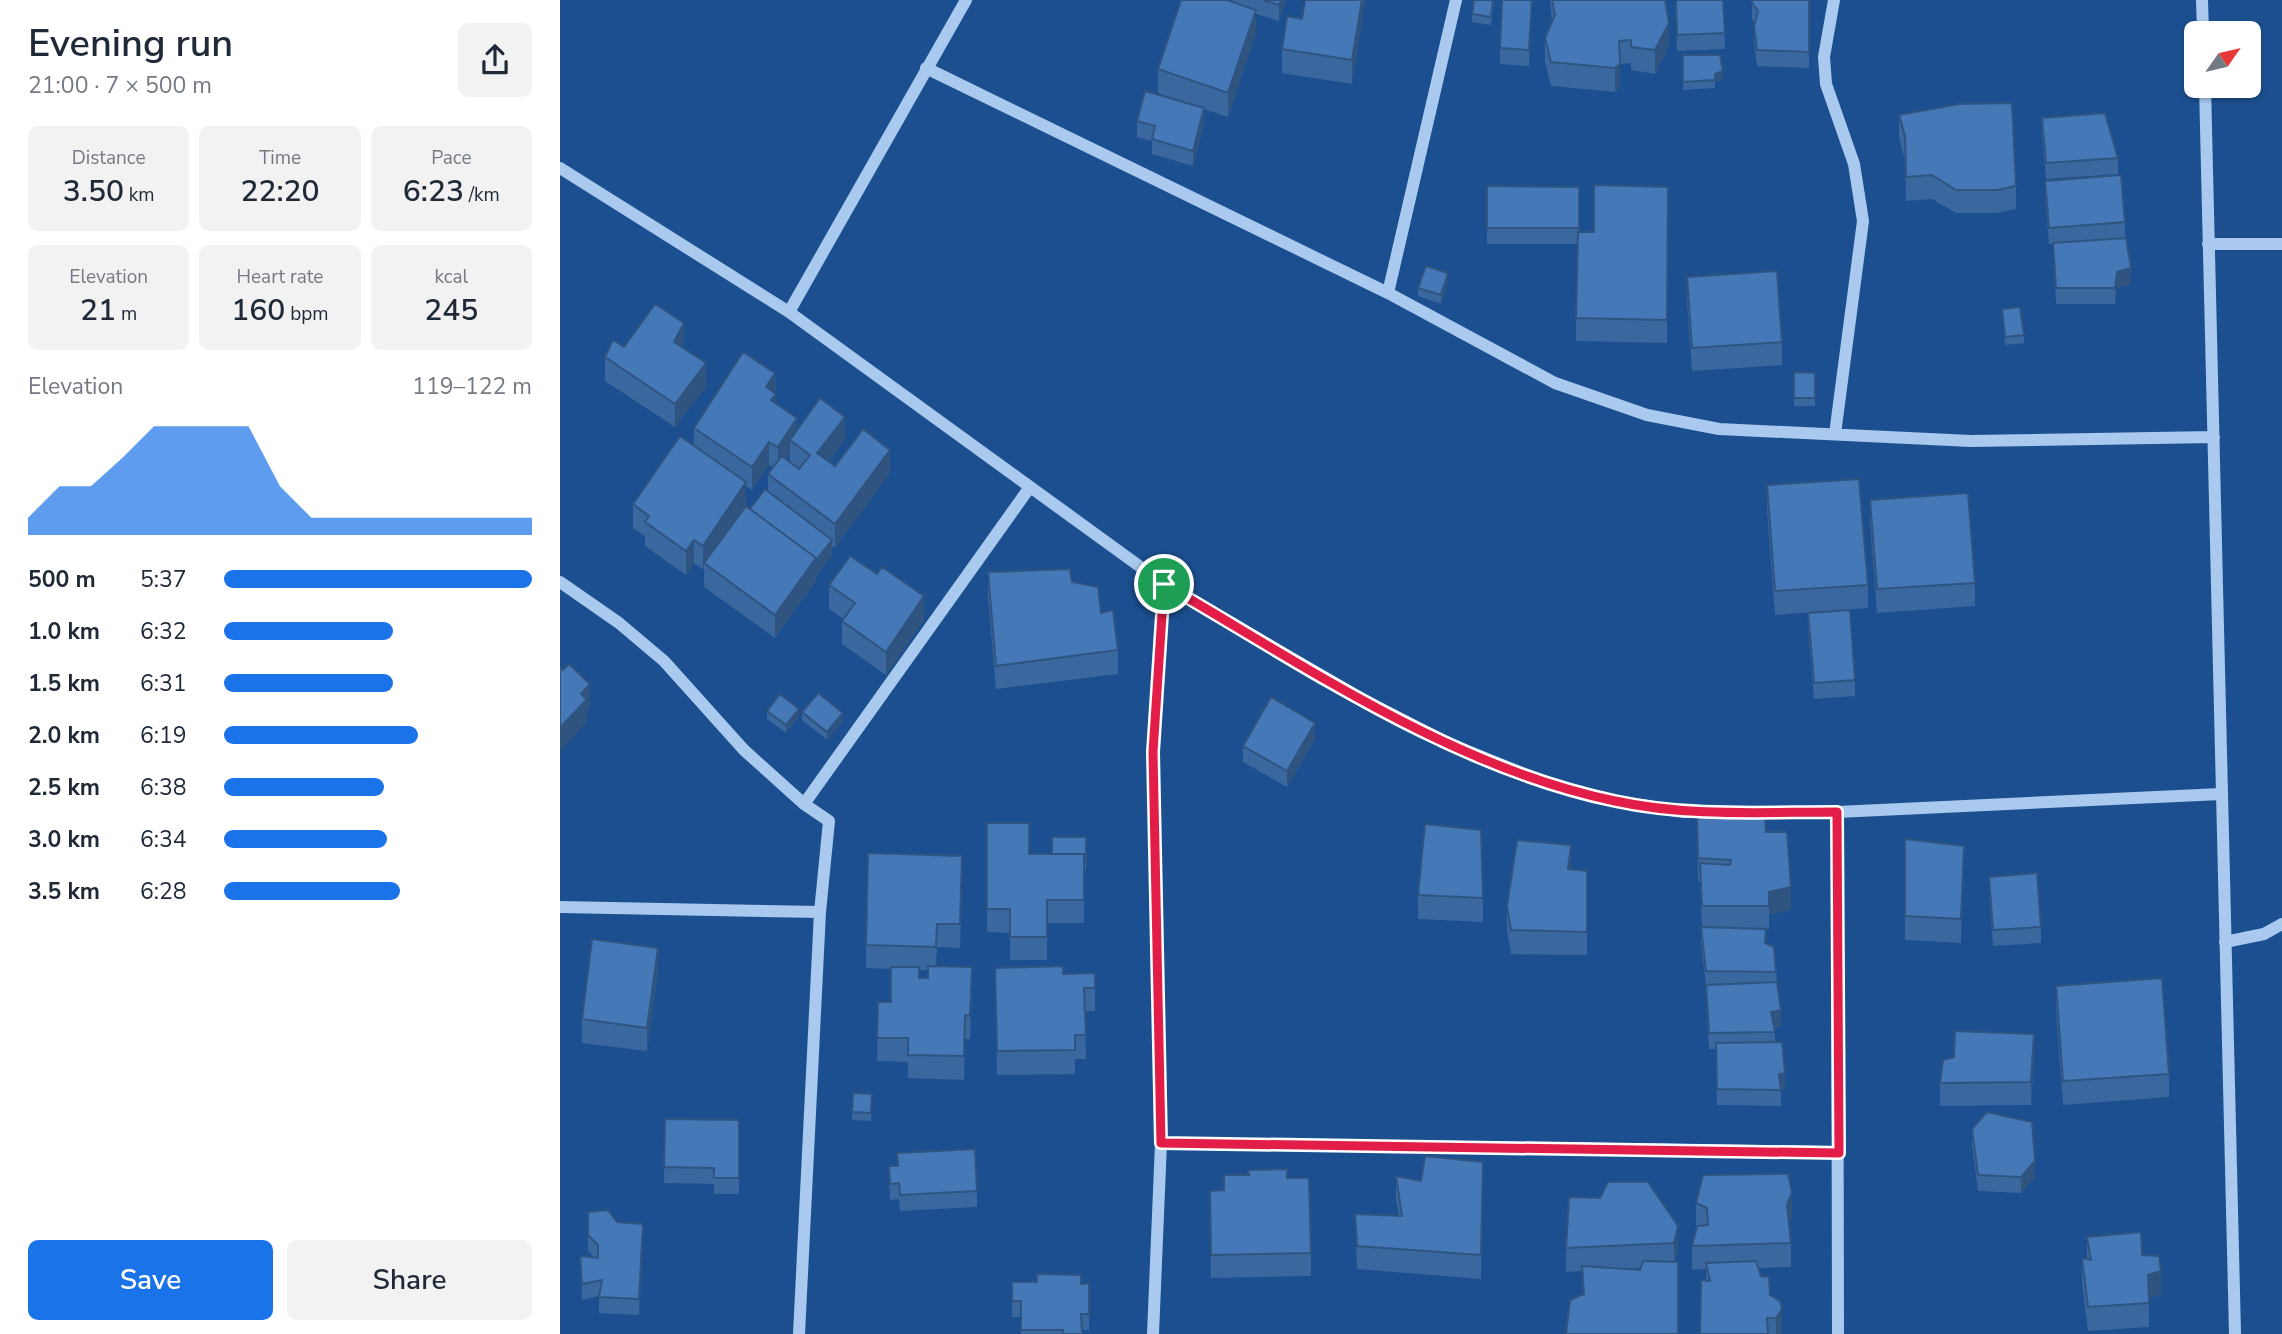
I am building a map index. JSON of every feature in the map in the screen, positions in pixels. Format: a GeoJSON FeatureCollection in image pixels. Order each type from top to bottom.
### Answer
{"type":"FeatureCollection","features":[{"type":"Feature","properties":{"kind":"street"},"geometry":{"type":"LineString","coordinates":[[789,312],[966,0]]}},
{"type":"Feature","properties":{"kind":"street"},"geometry":{"type":"LineString","coordinates":[[1388,293],[1456,0]]}},
{"type":"Feature","properties":{"kind":"street"},"geometry":{"type":"LineString","coordinates":[[1834,0],[1824,57],[1826,84],[1854,164],[1861,191],[1863,221],[1835,434]]}},
{"type":"Feature","properties":{"kind":"street"},"geometry":{"type":"LineString","coordinates":[[2202,0],[2203,21]]}},
{"type":"Feature","properties":{"kind":"street"},"geometry":{"type":"LineString","coordinates":[[926,68],[1388,293],[1555,383],[1647,415],[1719,429],[1971,441],[2214,436]]}},
{"type":"Feature","properties":{"kind":"street"},"geometry":{"type":"LineString","coordinates":[[2205,98],[2235,1334]]}},
{"type":"Feature","properties":{"kind":"street"},"geometry":{"type":"LineString","coordinates":[[560,168],[789,312],[1164,584],[1373,705],[1450,744],[1549,784],[1616,801],[1684,812],[1837,812],[2221,794]]}},
{"type":"Feature","properties":{"kind":"street"},"geometry":{"type":"LineString","coordinates":[[2208,244],[2282,244]]}},
{"type":"Feature","properties":{"kind":"street"},"geometry":{"type":"LineString","coordinates":[[804,804],[1030,487]]}},
{"type":"Feature","properties":{"kind":"street"},"geometry":{"type":"LineString","coordinates":[[560,582],[619,623],[664,661],[744,750],[804,804],[829,821],[820,912],[799,1334]]}},
{"type":"Feature","properties":{"kind":"street"},"geometry":{"type":"LineString","coordinates":[[1153,1334],[1161,1143],[1153,752],[1164,584]]}},
{"type":"Feature","properties":{"kind":"street"},"geometry":{"type":"LineString","coordinates":[[1837,812],[1838,1334]]}},
{"type":"Feature","properties":{"kind":"street"},"geometry":{"type":"LineString","coordinates":[[560,907],[820,912]]}},
{"type":"Feature","properties":{"kind":"street"},"geometry":{"type":"LineString","coordinates":[[2225,942],[2264,934],[2282,924]]}},
{"type":"Feature","properties":{"kind":"street"},"geometry":{"type":"LineString","coordinates":[[1161,1143],[1839,1153]]}},
{"type":"Feature","properties":{"kind":"building"},"geometry":{"type":"Polygon","coordinates":[[[1181,0],[1227,0],[1256,10],[1228,93],[1158,69],[1181,0]]]}},
{"type":"Feature","properties":{"kind":"building"},"geometry":{"type":"Polygon","coordinates":[[[1263,0],[1281,0],[1279,5],[1263,0]]]}},
{"type":"Feature","properties":{"kind":"building"},"geometry":{"type":"Polygon","coordinates":[[[1305,0],[1362,0],[1352,60],[1282,49],[1287,16],[1302,19],[1305,0]]]}},
{"type":"Feature","properties":{"kind":"building"},"geometry":{"type":"Polygon","coordinates":[[[1474,0],[1493,0],[1491,17],[1472,14],[1474,0]]]}},
{"type":"Feature","properties":{"kind":"building"},"geometry":{"type":"Polygon","coordinates":[[[1502,0],[1532,0],[1529,50],[1500,48],[1502,0]]]}},
{"type":"Feature","properties":{"kind":"building"},"geometry":{"type":"Polygon","coordinates":[[[1552,0],[1665,0],[1669,23],[1655,50],[1631,47],[1631,40],[1619,41],[1620,64],[1615,68],[1551,62],[1545,38],[1555,15],[1552,0]]]}},
{"type":"Feature","properties":{"kind":"building"},"geometry":{"type":"Polygon","coordinates":[[[1676,0],[1723,0],[1725,33],[1677,35],[1676,0]]]}},
{"type":"Feature","properties":{"kind":"building"},"geometry":{"type":"Polygon","coordinates":[[[1752,0],[1809,0],[1809,52],[1757,50],[1754,26],[1758,11],[1752,0]]]}},
{"type":"Feature","properties":{"kind":"building"},"geometry":{"type":"Polygon","coordinates":[[[1683,55],[1720,55],[1723,71],[1715,74],[1715,80],[1683,82],[1683,55]]]}},
{"type":"Feature","properties":{"kind":"building"},"geometry":{"type":"Polygon","coordinates":[[[1145,91],[1204,108],[1193,151],[1152,139],[1155,126],[1137,121],[1145,91]]]}},
{"type":"Feature","properties":{"kind":"building"},"geometry":{"type":"Polygon","coordinates":[[[2012,103],[2016,186],[1997,190],[1956,190],[1932,175],[1906,177],[1905,136],[1899,115],[1959,104],[2012,103]]]}},
{"type":"Feature","properties":{"kind":"building"},"geometry":{"type":"Polygon","coordinates":[[[2105,113],[2118,158],[2046,163],[2042,118],[2105,113]]]}},
{"type":"Feature","properties":{"kind":"building"},"geometry":{"type":"Polygon","coordinates":[[[2121,175],[2125,222],[2049,228],[2045,181],[2121,175]]]}},
{"type":"Feature","properties":{"kind":"building"},"geometry":{"type":"Polygon","coordinates":[[[1594,185],[1668,187],[1667,320],[1576,318],[1578,232],[1594,232],[1594,185]]]}},
{"type":"Feature","properties":{"kind":"building"},"geometry":{"type":"Polygon","coordinates":[[[1487,186],[1579,187],[1579,228],[1487,228],[1487,186]]]}},
{"type":"Feature","properties":{"kind":"building"},"geometry":{"type":"Polygon","coordinates":[[[2126,238],[2131,268],[2117,272],[2115,288],[2056,288],[2053,243],[2126,238]]]}},
{"type":"Feature","properties":{"kind":"building"},"geometry":{"type":"Polygon","coordinates":[[[1426,266],[1448,273],[1441,295],[1418,288],[1426,266]]]}},
{"type":"Feature","properties":{"kind":"building"},"geometry":{"type":"Polygon","coordinates":[[[1777,271],[1782,342],[1692,348],[1687,277],[1777,271]]]}},
{"type":"Feature","properties":{"kind":"building"},"geometry":{"type":"Polygon","coordinates":[[[655,304],[684,323],[674,342],[706,363],[675,404],[605,357],[613,340],[624,347],[655,304]]]}},
{"type":"Feature","properties":{"kind":"building"},"geometry":{"type":"Polygon","coordinates":[[[2020,307],[2024,335],[2005,337],[2002,309],[2020,307]]]}},
{"type":"Feature","properties":{"kind":"building"},"geometry":{"type":"Polygon","coordinates":[[[743,352],[775,373],[766,387],[776,394],[771,400],[797,418],[778,447],[769,442],[752,467],[694,428],[743,352]]]}},
{"type":"Feature","properties":{"kind":"building"},"geometry":{"type":"Polygon","coordinates":[[[1794,372],[1815,373],[1815,398],[1794,398],[1794,372]]]}},
{"type":"Feature","properties":{"kind":"building"},"geometry":{"type":"Polygon","coordinates":[[[820,398],[845,417],[817,453],[835,466],[863,429],[890,450],[835,524],[768,474],[782,456],[799,469],[810,455],[790,440],[820,398]]]}},
{"type":"Feature","properties":{"kind":"building"},"geometry":{"type":"Polygon","coordinates":[[[680,436],[746,482],[703,546],[694,540],[686,551],[645,522],[649,516],[633,504],[680,436]]]}},
{"type":"Feature","properties":{"kind":"building"},"geometry":{"type":"Polygon","coordinates":[[[1859,479],[1868,585],[1775,591],[1767,485],[1859,479]]]}},
{"type":"Feature","properties":{"kind":"building"},"geometry":{"type":"Polygon","coordinates":[[[765,489],[832,540],[816,560],[750,509],[765,489]]]}},
{"type":"Feature","properties":{"kind":"building"},"geometry":{"type":"Polygon","coordinates":[[[1968,493],[1975,583],[1877,589],[1870,500],[1968,493]]]}},
{"type":"Feature","properties":{"kind":"building"},"geometry":{"type":"Polygon","coordinates":[[[746,506],[816,558],[775,615],[704,563],[746,506]]]}},
{"type":"Feature","properties":{"kind":"building"},"geometry":{"type":"Polygon","coordinates":[[[850,556],[877,574],[882,567],[924,596],[886,652],[842,621],[855,603],[829,585],[850,556]]]}},
{"type":"Feature","properties":{"kind":"building"},"geometry":{"type":"Polygon","coordinates":[[[1070,569],[1072,582],[1098,587],[1101,613],[1113,610],[1118,650],[996,666],[988,572],[1070,569]]]}},
{"type":"Feature","properties":{"kind":"building"},"geometry":{"type":"Polygon","coordinates":[[[1850,610],[1855,680],[1814,683],[1808,613],[1850,610]]]}},
{"type":"Feature","properties":{"kind":"building"},"geometry":{"type":"Polygon","coordinates":[[[569,664],[590,684],[581,694],[587,699],[560,728],[560,667],[563,670],[569,664]]]}},
{"type":"Feature","properties":{"kind":"building"},"geometry":{"type":"Polygon","coordinates":[[[818,693],[843,713],[827,732],[802,712],[818,693]]]}},
{"type":"Feature","properties":{"kind":"building"},"geometry":{"type":"Polygon","coordinates":[[[780,694],[799,709],[786,725],[767,711],[780,694]]]}},
{"type":"Feature","properties":{"kind":"building"},"geometry":{"type":"Polygon","coordinates":[[[1271,697],[1315,723],[1287,771],[1243,746],[1271,697]]]}},
{"type":"Feature","properties":{"kind":"building"},"geometry":{"type":"Polygon","coordinates":[[[1716,812],[1765,818],[1766,832],[1787,832],[1791,887],[1769,892],[1769,906],[1702,906],[1700,863],[1730,865],[1731,860],[1698,858],[1697,817],[1715,815],[1716,812]]]}},
{"type":"Feature","properties":{"kind":"building"},"geometry":{"type":"Polygon","coordinates":[[[987,823],[1029,823],[1029,854],[1084,854],[1084,900],[1047,900],[1047,937],[1010,937],[1010,909],[987,909],[987,823]]]}},
{"type":"Feature","properties":{"kind":"building"},"geometry":{"type":"Polygon","coordinates":[[[1425,824],[1481,830],[1483,898],[1418,895],[1425,824]]]}},
{"type":"Feature","properties":{"kind":"building"},"geometry":{"type":"Polygon","coordinates":[[[1052,837],[1086,837],[1086,862],[1084,854],[1052,854],[1052,837]]]}},
{"type":"Feature","properties":{"kind":"building"},"geometry":{"type":"Polygon","coordinates":[[[1905,839],[1964,846],[1961,919],[1905,916],[1905,839]]]}},
{"type":"Feature","properties":{"kind":"building"},"geometry":{"type":"Polygon","coordinates":[[[1517,840],[1571,845],[1568,869],[1587,871],[1587,932],[1511,930],[1507,906],[1517,840]]]}},
{"type":"Feature","properties":{"kind":"building"},"geometry":{"type":"Polygon","coordinates":[[[868,853],[962,856],[960,924],[937,924],[936,947],[866,945],[868,853]]]}},
{"type":"Feature","properties":{"kind":"building"},"geometry":{"type":"Polygon","coordinates":[[[2037,873],[2041,927],[1993,930],[1989,877],[2037,873]]]}},
{"type":"Feature","properties":{"kind":"building"},"geometry":{"type":"Polygon","coordinates":[[[1701,927],[1766,929],[1765,943],[1774,947],[1776,972],[1706,971],[1701,927]]]}},
{"type":"Feature","properties":{"kind":"building"},"geometry":{"type":"Polygon","coordinates":[[[592,939],[658,948],[647,1028],[582,1019],[592,939]]]}},
{"type":"Feature","properties":{"kind":"building"},"geometry":{"type":"Polygon","coordinates":[[[928,966],[972,967],[970,1016],[965,1015],[964,1056],[908,1055],[908,1038],[877,1038],[878,1002],[891,1002],[891,967],[919,967],[919,978],[928,978],[928,966]]]}},
{"type":"Feature","properties":{"kind":"building"},"geometry":{"type":"Polygon","coordinates":[[[1063,966],[1063,974],[1095,973],[1095,988],[1084,988],[1086,1035],[1075,1035],[1075,1050],[997,1051],[995,968],[1063,966]]]}},
{"type":"Feature","properties":{"kind":"building"},"geometry":{"type":"Polygon","coordinates":[[[2162,978],[2169,1074],[2063,1081],[2056,986],[2162,978]]]}},
{"type":"Feature","properties":{"kind":"building"},"geometry":{"type":"Polygon","coordinates":[[[1777,982],[1781,1010],[1771,1012],[1775,1032],[1709,1033],[1706,985],[1777,982]]]}},
{"type":"Feature","properties":{"kind":"building"},"geometry":{"type":"Polygon","coordinates":[[[1955,1031],[2034,1034],[2031,1082],[1940,1083],[1943,1060],[1954,1057],[1955,1031]]]}},
{"type":"Feature","properties":{"kind":"building"},"geometry":{"type":"Polygon","coordinates":[[[1782,1042],[1785,1073],[1779,1074],[1781,1090],[1717,1089],[1716,1043],[1782,1042]]]}},
{"type":"Feature","properties":{"kind":"building"},"geometry":{"type":"Polygon","coordinates":[[[853,1093],[872,1094],[871,1113],[852,1112],[853,1093]]]}},
{"type":"Feature","properties":{"kind":"building"},"geometry":{"type":"Polygon","coordinates":[[[1987,1112],[2032,1122],[2035,1161],[2021,1177],[1978,1175],[1972,1129],[1987,1112]]]}},
{"type":"Feature","properties":{"kind":"building"},"geometry":{"type":"Polygon","coordinates":[[[665,1119],[739,1120],[739,1178],[714,1178],[714,1168],[664,1167],[665,1119]]]}},
{"type":"Feature","properties":{"kind":"building"},"geometry":{"type":"Polygon","coordinates":[[[975,1149],[977,1191],[900,1195],[899,1183],[890,1184],[889,1166],[898,1166],[897,1153],[975,1149]]]}},
{"type":"Feature","properties":{"kind":"building"},"geometry":{"type":"Polygon","coordinates":[[[1425,1156],[1483,1162],[1481,1255],[1357,1246],[1355,1214],[1402,1216],[1396,1176],[1421,1181],[1425,1156]]]}},
{"type":"Feature","properties":{"kind":"building"},"geometry":{"type":"Polygon","coordinates":[[[1287,1169],[1287,1178],[1309,1178],[1311,1253],[1211,1255],[1210,1191],[1224,1190],[1224,1175],[1249,1175],[1248,1170],[1287,1169]]]}},
{"type":"Feature","properties":{"kind":"building"},"geometry":{"type":"Polygon","coordinates":[[[1788,1174],[1792,1192],[1787,1205],[1791,1243],[1692,1246],[1697,1226],[1708,1225],[1707,1208],[1696,1203],[1703,1175],[1788,1174]]]}},
{"type":"Feature","properties":{"kind":"building"},"geometry":{"type":"Polygon","coordinates":[[[1608,1182],[1648,1182],[1678,1226],[1674,1243],[1566,1248],[1569,1197],[1600,1198],[1608,1182]]]}},
{"type":"Feature","properties":{"kind":"building"},"geometry":{"type":"Polygon","coordinates":[[[608,1210],[617,1222],[643,1224],[639,1299],[599,1297],[602,1280],[582,1284],[580,1256],[598,1258],[598,1245],[588,1235],[588,1212],[608,1210]]]}},
{"type":"Feature","properties":{"kind":"building"},"geometry":{"type":"Polygon","coordinates":[[[2141,1232],[2142,1255],[2159,1256],[2161,1271],[2148,1275],[2149,1303],[2088,1307],[2082,1258],[2091,1260],[2087,1237],[2141,1232]]]}},
{"type":"Feature","properties":{"kind":"building"},"geometry":{"type":"Polygon","coordinates":[[[1643,1261],[1678,1262],[1678,1334],[1566,1334],[1570,1300],[1584,1294],[1582,1266],[1640,1270],[1643,1261]]]}},
{"type":"Feature","properties":{"kind":"building"},"geometry":{"type":"Polygon","coordinates":[[[1756,1261],[1761,1276],[1769,1277],[1770,1295],[1780,1301],[1782,1309],[1776,1318],[1767,1318],[1768,1334],[1700,1334],[1701,1280],[1710,1281],[1706,1263],[1756,1261]]]}},
{"type":"Feature","properties":{"kind":"building"},"geometry":{"type":"Polygon","coordinates":[[[1037,1274],[1081,1275],[1081,1284],[1089,1283],[1089,1314],[1081,1314],[1082,1334],[1063,1334],[1063,1330],[1021,1330],[1021,1301],[1012,1301],[1012,1282],[1037,1282],[1037,1274]]]}},
{"type":"Feature","properties":{"kind":"route"},"geometry":{"type":"LineString","coordinates":[[1164,584],[1362,699],[1450,744],[1549,784],[1616,801],[1684,812],[1837,812],[1839,1153],[1161,1143],[1153,752],[1164,584]]}}]}
